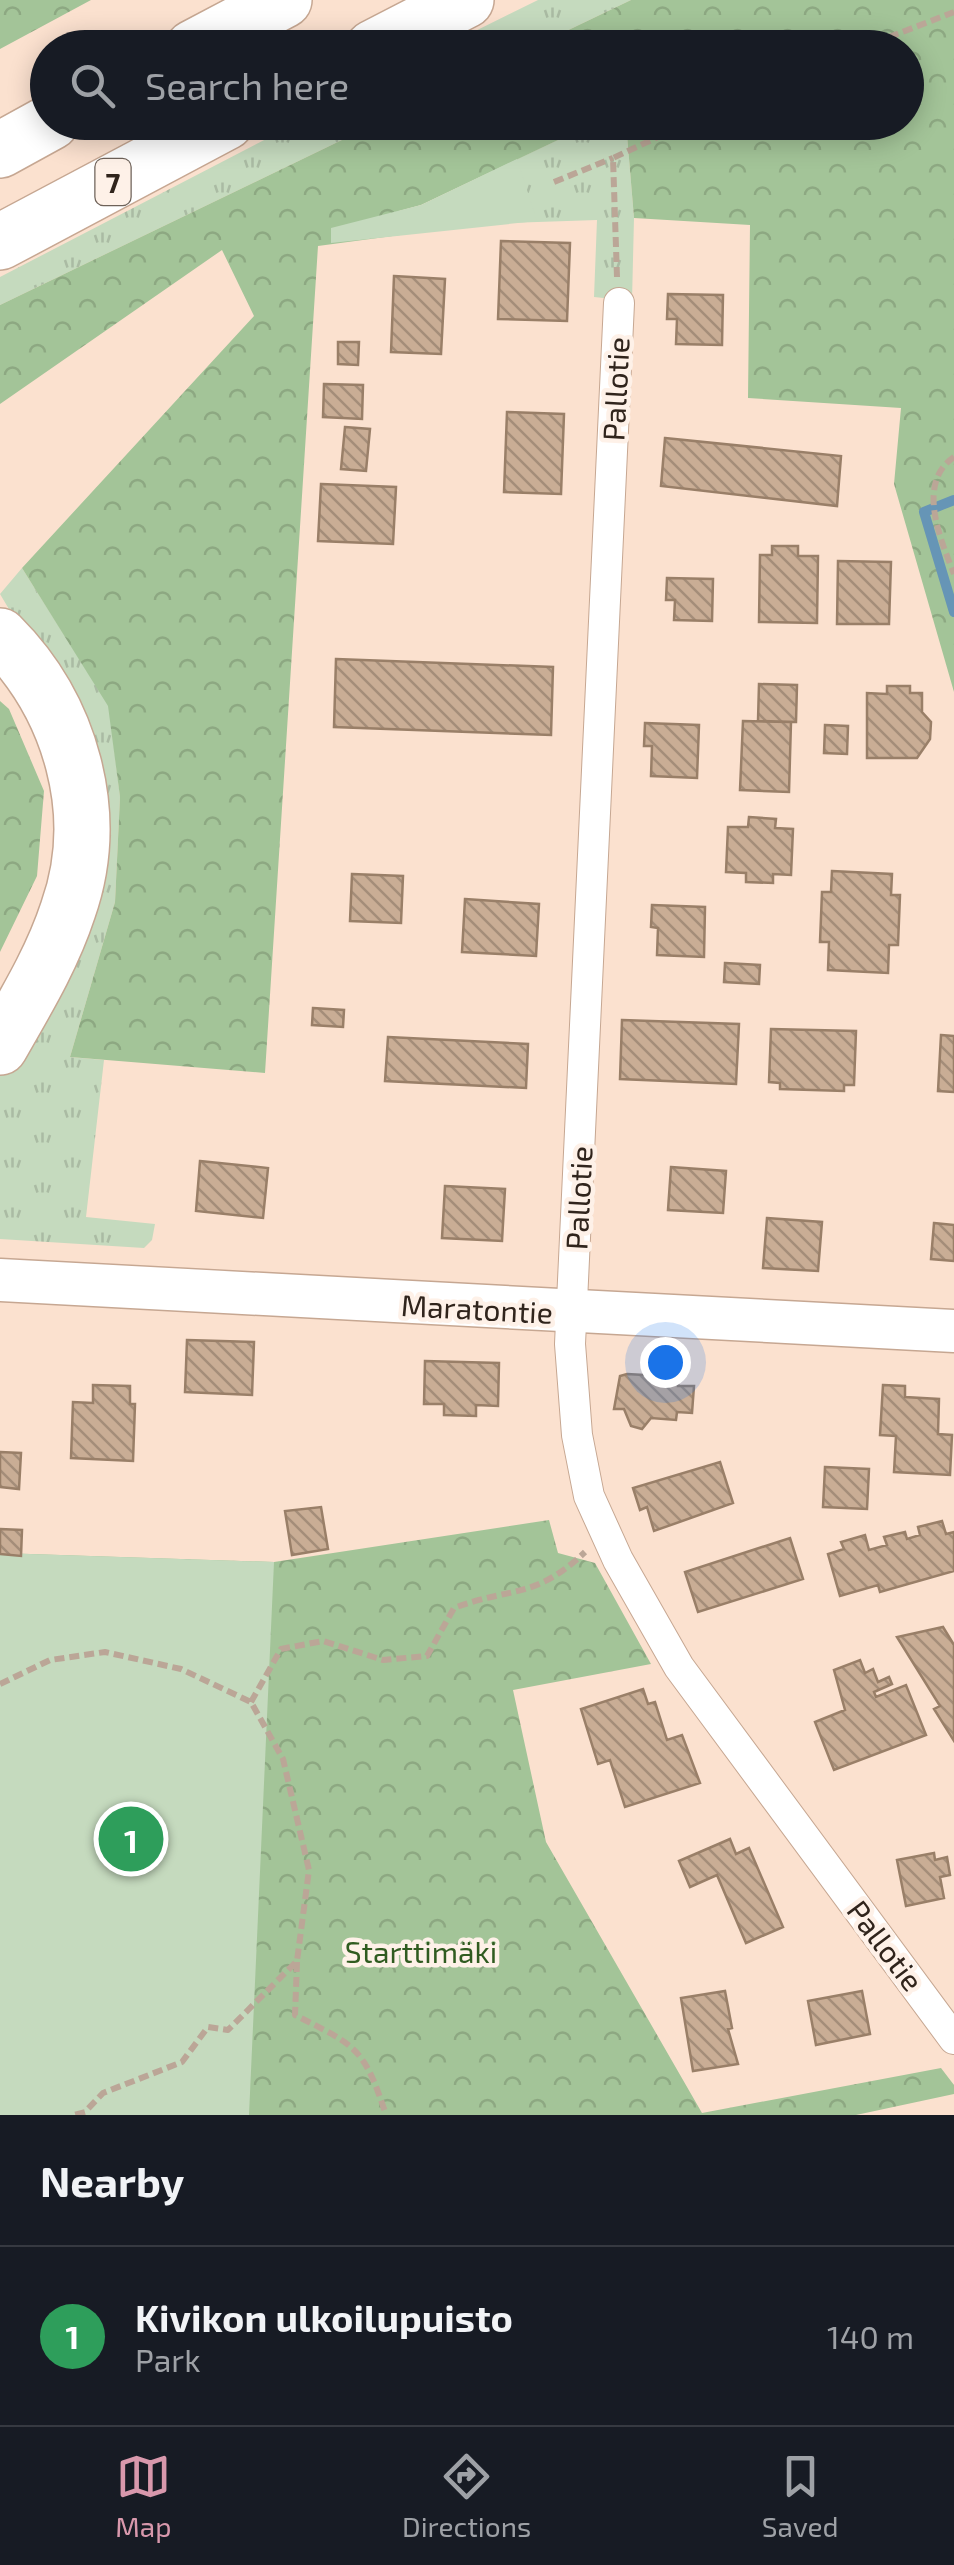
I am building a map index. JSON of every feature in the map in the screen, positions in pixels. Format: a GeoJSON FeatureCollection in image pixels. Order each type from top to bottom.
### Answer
{"type":"FeatureCollection","features":[{"type":"Feature","properties":{"kind":"highway"},"geometry":{"type":"LineString","coordinates":[[227,30],[284,0]]}},
{"type":"Feature","properties":{"kind":"highway"},"geometry":{"type":"LineString","coordinates":[[408,30],[466,0]]}},
{"type":"Feature","properties":{"kind":"highway"},"geometry":{"type":"LineString","coordinates":[[0,150],[30,134]]}},
{"type":"Feature","properties":{"kind":"highway","name":"7"},"geometry":{"type":"LineString","coordinates":[[0,242],[192,140]]}},
{"type":"Feature","properties":{"kind":"highway"},"geometry":{"type":"LineString","coordinates":[[0,636],[30,668],[52,705],[77,773],[81,812],[78,878],[69,908],[54,948],[0,1047]]}},
{"type":"Feature","properties":{"kind":"main road","name":"Maratontie"},"geometry":{"type":"LineString","coordinates":[[0,1280],[954,1331]]}},
{"type":"Feature","properties":{"kind":"street","name":"Pallotie"},"geometry":{"type":"LineString","coordinates":[[618,304],[570,1364],[577,1435],[589,1496],[604,1534],[678,1667],[954,2039]]}},
{"type":"Feature","properties":{"kind":"path"},"geometry":{"type":"LineString","coordinates":[[908,30],[954,12]]}},
{"type":"Feature","properties":{"kind":"path"},"geometry":{"type":"LineString","coordinates":[[554,182],[652,140]]}},
{"type":"Feature","properties":{"kind":"path"},"geometry":{"type":"LineString","coordinates":[[613,158],[618,304]]}},
{"type":"Feature","properties":{"kind":"path"},"geometry":{"type":"LineString","coordinates":[[954,457],[938,470],[930,491],[954,574]]}},
{"type":"Feature","properties":{"kind":"path"},"geometry":{"type":"LineString","coordinates":[[250,1702],[280,1649],[324,1641],[383,1660],[427,1656],[454,1608],[488,1595],[529,1592],[562,1574],[604,1534]]}},
{"type":"Feature","properties":{"kind":"path"},"geometry":{"type":"LineString","coordinates":[[0,1684],[50,1660],[105,1652],[180,1670],[250,1702],[282,1759],[308,1870],[295,2014],[352,2044],[374,2079],[386,2115]]}},
{"type":"Feature","properties":{"kind":"path"},"geometry":{"type":"LineString","coordinates":[[74,2115],[85,2112],[102,2093],[182,2062],[208,2027],[228,2030],[297,1961]]}},
{"type":"Feature","properties":{"kind":"green space"},"geometry":{"type":"Polygon","coordinates":[[[0,0],[91,0],[30,30],[0,49],[0,0]]]}},
{"type":"Feature","properties":{"kind":"green space"},"geometry":{"type":"Polygon","coordinates":[[[538,0],[631,0],[568,30],[477,30],[538,0]]]}},
{"type":"Feature","properties":{"kind":"green space"},"geometry":{"type":"Polygon","coordinates":[[[631,0],[954,0],[954,692],[894,484],[901,408],[748,398],[750,225],[634,218],[627,140],[924,140],[924,30],[568,30],[631,0]]]}},
{"type":"Feature","properties":{"kind":"green space"},"geometry":{"type":"Polygon","coordinates":[[[264,140],[342,140],[0,305],[0,277],[264,140]]]}},
{"type":"Feature","properties":{"kind":"green space"},"geometry":{"type":"Polygon","coordinates":[[[342,140],[558,140],[421,205],[399,211],[400,235],[318,246],[265,1073],[70,1057],[115,902],[120,797],[108,706],[22,568],[254,316],[222,250],[0,404],[0,305],[342,140]]]}},
{"type":"Feature","properties":{"kind":"green space"},"geometry":{"type":"Polygon","coordinates":[[[558,140],[627,140],[634,218],[632,301],[594,297],[597,220],[507,223],[490,172],[558,140]]]}},
{"type":"Feature","properties":{"kind":"green space"},"geometry":{"type":"Polygon","coordinates":[[[517,159],[537,221],[331,243],[331,228],[421,205],[517,159]]]}},
{"type":"Feature","properties":{"kind":"green space"},"geometry":{"type":"Polygon","coordinates":[[[22,568],[109,706],[120,797],[115,902],[70,1057],[104,1060],[86,1217],[155,1224],[152,1240],[144,1248],[0,1239],[0,1071],[33,1016],[73,717],[0,594],[22,568]]]}},
{"type":"Feature","properties":{"kind":"green space"},"geometry":{"type":"Polygon","coordinates":[[[0,701],[9,709],[44,791],[37,876],[0,952],[0,701]]]}},
{"type":"Feature","properties":{"kind":"green space","name":"Starttimäki"},"geometry":{"type":"Polygon","coordinates":[[[549,1520],[558,1553],[595,1563],[651,1664],[513,1690],[546,1842],[702,2113],[941,2068],[954,2085],[954,2094],[856,2115],[117,2115],[0,1553],[274,1562],[549,1520]]]}},
{"type":"Feature","properties":{"kind":"green space"},"geometry":{"type":"Polygon","coordinates":[[[0,1553],[274,1562],[249,2115],[0,2115],[0,1553]]]}},
{"type":"Feature","properties":{"kind":"building"},"geometry":{"type":"Polygon","coordinates":[[[501,241],[570,243],[567,321],[498,319],[501,241]]]}},
{"type":"Feature","properties":{"kind":"building"},"geometry":{"type":"Polygon","coordinates":[[[394,276],[445,279],[441,354],[391,352],[394,276]]]}},
{"type":"Feature","properties":{"kind":"building"},"geometry":{"type":"Polygon","coordinates":[[[668,294],[723,295],[722,345],[676,344],[677,319],[667,319],[668,294]]]}},
{"type":"Feature","properties":{"kind":"building"},"geometry":{"type":"Polygon","coordinates":[[[338,342],[359,342],[358,365],[338,364],[338,342]]]}},
{"type":"Feature","properties":{"kind":"building"},"geometry":{"type":"Polygon","coordinates":[[[324,384],[363,385],[362,419],[323,417],[324,384]]]}},
{"type":"Feature","properties":{"kind":"building"},"geometry":{"type":"Polygon","coordinates":[[[507,412],[564,414],[561,494],[504,492],[507,412]]]}},
{"type":"Feature","properties":{"kind":"building"},"geometry":{"type":"Polygon","coordinates":[[[345,427],[370,429],[366,471],[341,469],[345,427]]]}},
{"type":"Feature","properties":{"kind":"building"},"geometry":{"type":"Polygon","coordinates":[[[665,438],[841,456],[837,506],[661,486],[665,438]]]}},
{"type":"Feature","properties":{"kind":"building"},"geometry":{"type":"Polygon","coordinates":[[[321,484],[396,487],[393,544],[318,541],[321,484]]]}},
{"type":"Feature","properties":{"kind":"building"},"geometry":{"type":"Polygon","coordinates":[[[772,546],[798,546],[798,556],[818,556],[817,623],[759,622],[760,555],[772,555],[772,546]]]}},
{"type":"Feature","properties":{"kind":"building"},"geometry":{"type":"Polygon","coordinates":[[[838,561],[891,562],[889,624],[837,624],[838,561]]]}},
{"type":"Feature","properties":{"kind":"building"},"geometry":{"type":"Polygon","coordinates":[[[667,578],[713,579],[712,621],[674,620],[675,600],[666,600],[667,578]]]}},
{"type":"Feature","properties":{"kind":"building"},"geometry":{"type":"Polygon","coordinates":[[[336,659],[553,667],[551,735],[334,727],[336,659]]]}},
{"type":"Feature","properties":{"kind":"building"},"geometry":{"type":"Polygon","coordinates":[[[759,684],[797,685],[796,722],[758,721],[759,684]]]}},
{"type":"Feature","properties":{"kind":"building"},"geometry":{"type":"Polygon","coordinates":[[[887,686],[910,686],[910,693],[922,693],[922,712],[931,722],[930,739],[917,758],[867,758],[867,693],[887,694],[887,686]]]}},
{"type":"Feature","properties":{"kind":"building"},"geometry":{"type":"Polygon","coordinates":[[[743,721],[791,722],[789,792],[740,790],[743,721]]]}},
{"type":"Feature","properties":{"kind":"building"},"geometry":{"type":"Polygon","coordinates":[[[645,723],[699,725],[697,778],[651,776],[652,746],[644,746],[645,723]]]}},
{"type":"Feature","properties":{"kind":"building"},"geometry":{"type":"Polygon","coordinates":[[[825,725],[848,726],[847,754],[824,753],[825,725]]]}},
{"type":"Feature","properties":{"kind":"building"},"geometry":{"type":"Polygon","coordinates":[[[749,817],[776,819],[775,828],[793,829],[791,875],[773,874],[773,883],[746,882],[746,873],[726,872],[728,827],[748,827],[749,817]]]}},
{"type":"Feature","properties":{"kind":"building"},"geometry":{"type":"Polygon","coordinates":[[[832,871],[892,874],[891,895],[900,895],[898,945],[889,945],[888,973],[828,970],[829,942],[820,942],[822,892],[831,892],[832,871]]]}},
{"type":"Feature","properties":{"kind":"building"},"geometry":{"type":"Polygon","coordinates":[[[352,874],[403,876],[401,923],[350,921],[352,874]]]}},
{"type":"Feature","properties":{"kind":"building"},"geometry":{"type":"Polygon","coordinates":[[[465,899],[539,904],[536,956],[462,952],[465,899]]]}},
{"type":"Feature","properties":{"kind":"building"},"geometry":{"type":"Polygon","coordinates":[[[652,905],[705,907],[704,957],[657,955],[658,928],[651,927],[652,905]]]}},
{"type":"Feature","properties":{"kind":"building"},"geometry":{"type":"Polygon","coordinates":[[[725,963],[760,965],[759,984],[724,982],[725,963]]]}},
{"type":"Feature","properties":{"kind":"building"},"geometry":{"type":"Polygon","coordinates":[[[313,1008],[344,1010],[343,1027],[312,1025],[313,1008]]]}},
{"type":"Feature","properties":{"kind":"building"},"geometry":{"type":"Polygon","coordinates":[[[622,1020],[739,1024],[736,1084],[620,1079],[622,1020]]]}},
{"type":"Feature","properties":{"kind":"building"},"geometry":{"type":"Polygon","coordinates":[[[771,1029],[856,1031],[854,1085],[844,1085],[844,1091],[780,1089],[780,1083],[769,1082],[771,1029]]]}},
{"type":"Feature","properties":{"kind":"building"},"geometry":{"type":"Polygon","coordinates":[[[941,1035],[954,1036],[954,1092],[938,1091],[941,1035]]]}},
{"type":"Feature","properties":{"kind":"building"},"geometry":{"type":"Polygon","coordinates":[[[388,1037],[528,1044],[526,1088],[385,1081],[388,1037]]]}},
{"type":"Feature","properties":{"kind":"building"},"geometry":{"type":"Polygon","coordinates":[[[200,1161],[268,1168],[263,1218],[196,1211],[200,1161]]]}},
{"type":"Feature","properties":{"kind":"building"},"geometry":{"type":"Polygon","coordinates":[[[671,1167],[726,1171],[723,1213],[668,1210],[671,1167]]]}},
{"type":"Feature","properties":{"kind":"building"},"geometry":{"type":"Polygon","coordinates":[[[445,1186],[505,1189],[502,1241],[442,1238],[445,1186]]]}},
{"type":"Feature","properties":{"kind":"building"},"geometry":{"type":"Polygon","coordinates":[[[767,1218],[822,1222],[818,1271],[763,1268],[767,1218]]]}},
{"type":"Feature","properties":{"kind":"building"},"geometry":{"type":"Polygon","coordinates":[[[934,1223],[954,1225],[954,1261],[931,1259],[934,1223]]]}},
{"type":"Feature","properties":{"kind":"building"},"geometry":{"type":"Polygon","coordinates":[[[187,1340],[254,1342],[252,1395],[185,1392],[187,1340]]]}},
{"type":"Feature","properties":{"kind":"building"},"geometry":{"type":"Polygon","coordinates":[[[425,1361],[499,1363],[498,1406],[476,1405],[476,1416],[444,1415],[444,1404],[424,1404],[425,1361]]]}},
{"type":"Feature","properties":{"kind":"building"},"geometry":{"type":"Polygon","coordinates":[[[620,1376],[679,1377],[678,1386],[694,1386],[692,1413],[677,1412],[676,1420],[651,1418],[642,1429],[631,1426],[624,1409],[614,1409],[620,1376]]]}},
{"type":"Feature","properties":{"kind":"building"},"geometry":{"type":"Polygon","coordinates":[[[93,1385],[130,1386],[130,1404],[135,1404],[133,1461],[71,1458],[73,1402],[93,1403],[93,1385]]]}},
{"type":"Feature","properties":{"kind":"building"},"geometry":{"type":"Polygon","coordinates":[[[883,1385],[905,1386],[905,1397],[939,1399],[938,1434],[952,1435],[950,1475],[894,1472],[896,1436],[880,1435],[883,1385]]]}},
{"type":"Feature","properties":{"kind":"building"},"geometry":{"type":"Polygon","coordinates":[[[0,1452],[21,1453],[19,1489],[0,1487],[0,1452]]]}},
{"type":"Feature","properties":{"kind":"building"},"geometry":{"type":"Polygon","coordinates":[[[720,1462],[733,1503],[654,1531],[647,1507],[640,1510],[633,1488],[720,1462]]]}},
{"type":"Feature","properties":{"kind":"building"},"geometry":{"type":"Polygon","coordinates":[[[825,1467],[869,1469],[867,1509],[823,1507],[825,1467]]]}},
{"type":"Feature","properties":{"kind":"building"},"geometry":{"type":"Polygon","coordinates":[[[321,1507],[328,1549],[292,1555],[285,1511],[321,1507]]]}},
{"type":"Feature","properties":{"kind":"building"},"geometry":{"type":"Polygon","coordinates":[[[942,1521],[946,1534],[954,1532],[954,1571],[880,1592],[878,1585],[840,1596],[828,1554],[844,1549],[841,1542],[865,1535],[869,1550],[887,1545],[884,1537],[905,1532],[907,1539],[920,1535],[918,1527],[942,1521]]]}},
{"type":"Feature","properties":{"kind":"building"},"geometry":{"type":"Polygon","coordinates":[[[0,1529],[22,1530],[21,1556],[0,1554],[0,1529]]]}},
{"type":"Feature","properties":{"kind":"building"},"geometry":{"type":"Polygon","coordinates":[[[790,1538],[803,1579],[698,1612],[685,1572],[790,1538]]]}},
{"type":"Feature","properties":{"kind":"building"},"geometry":{"type":"Polygon","coordinates":[[[943,1627],[954,1645],[954,1741],[934,1709],[940,1706],[897,1637],[943,1627]]]}},
{"type":"Feature","properties":{"kind":"building"},"geometry":{"type":"Polygon","coordinates":[[[860,1660],[865,1673],[873,1669],[878,1682],[889,1677],[892,1684],[874,1692],[876,1697],[906,1685],[926,1735],[834,1770],[815,1722],[845,1710],[834,1670],[860,1660]]]}},
{"type":"Feature","properties":{"kind":"building"},"geometry":{"type":"Polygon","coordinates":[[[643,1689],[648,1704],[655,1702],[667,1740],[682,1735],[700,1783],[625,1807],[610,1760],[598,1764],[581,1709],[643,1689]]]}},
{"type":"Feature","properties":{"kind":"building"},"geometry":{"type":"Polygon","coordinates":[[[730,1839],[736,1854],[749,1848],[783,1927],[746,1943],[717,1875],[690,1887],[679,1861],[730,1839]]]}},
{"type":"Feature","properties":{"kind":"building"},"geometry":{"type":"Polygon","coordinates":[[[934,1853],[935,1860],[947,1857],[950,1875],[940,1877],[944,1898],[906,1906],[897,1860],[934,1853]]]}},
{"type":"Feature","properties":{"kind":"building"},"geometry":{"type":"Polygon","coordinates":[[[725,1991],[732,2028],[728,2029],[738,2064],[693,2071],[681,1998],[725,1991]]]}},
{"type":"Feature","properties":{"kind":"building"},"geometry":{"type":"Polygon","coordinates":[[[862,1991],[870,2034],[816,2045],[808,2001],[862,1991]]]}},
{"type":"Feature","properties":{"kind":"waterway"},"geometry":{"type":"LineString","coordinates":[[954,500],[924,512],[954,612]]}},
{"type":"Feature","properties":{"kind":"place","name":"Kivikon ulkoilupuisto"},"geometry":{"type":"Point","coordinates":[131,1839]}}]}
